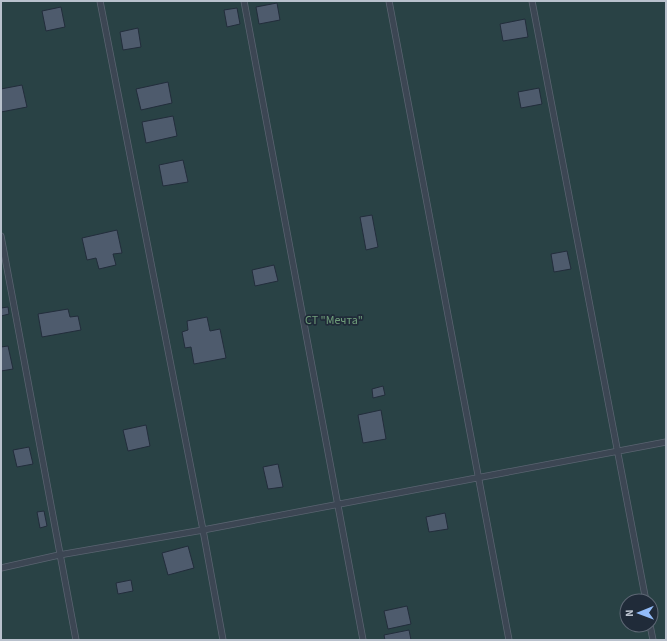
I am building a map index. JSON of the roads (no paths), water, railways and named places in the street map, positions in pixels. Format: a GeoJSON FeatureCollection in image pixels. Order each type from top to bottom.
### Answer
{"type":"FeatureCollection","features":[{"type":"Feature","properties":{"kind":"lane"},"geometry":{"type":"LineString","coordinates":[[100,1],[223,640]]}},
{"type":"Feature","properties":{"kind":"lane"},"geometry":{"type":"LineString","coordinates":[[244,1],[363,640]]}},
{"type":"Feature","properties":{"kind":"lane"},"geometry":{"type":"LineString","coordinates":[[389,1],[510,640]]}},
{"type":"Feature","properties":{"kind":"lane"},"geometry":{"type":"LineString","coordinates":[[532,1],[644,593]]}},
{"type":"Feature","properties":{"kind":"lane"},"geometry":{"type":"LineString","coordinates":[[1,236],[76,640]]}},
{"type":"Feature","properties":{"kind":"lane"},"geometry":{"type":"LineString","coordinates":[[1,568],[59,555],[338,505],[666,442]]}},
{"type":"Feature","properties":{"kind":"park label","name":"СТ \"Мечта\""},"geometry":{"type":"Point","coordinates":[334,320]}}]}
